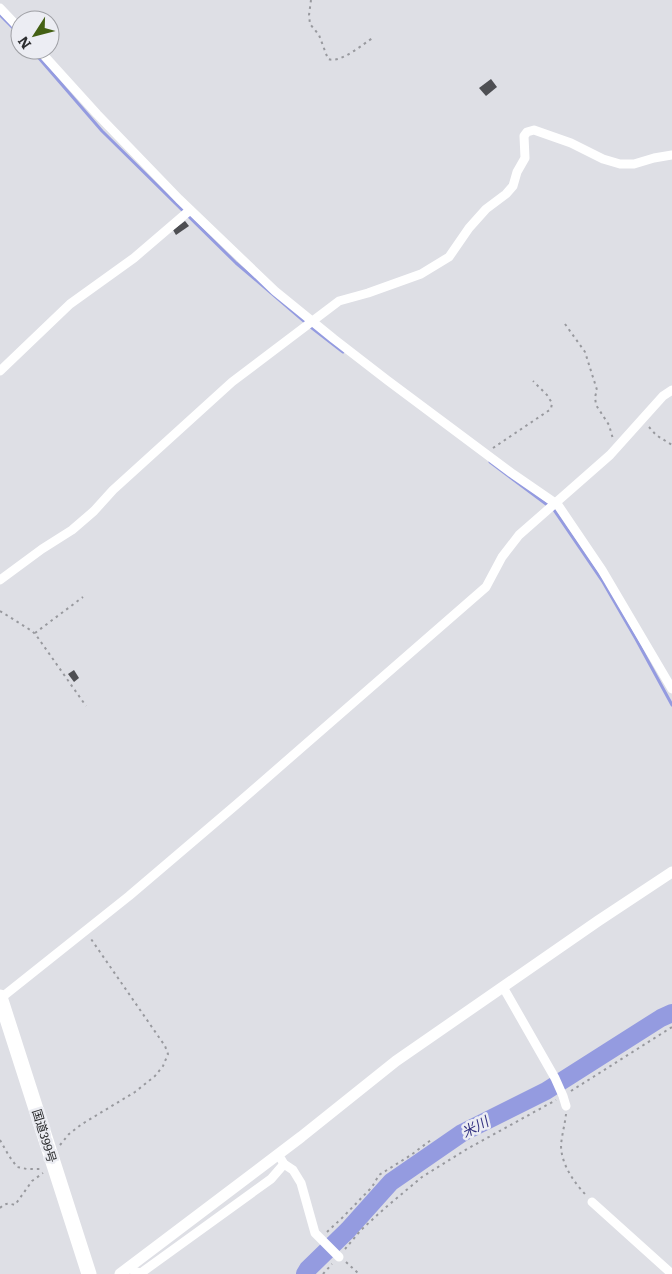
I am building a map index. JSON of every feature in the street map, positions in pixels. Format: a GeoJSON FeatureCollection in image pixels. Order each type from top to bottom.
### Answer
{"type":"FeatureCollection","features":[{"type":"Feature","properties":{"kind":"highway","name":"国道399号"},"geometry":{"type":"LineString","coordinates":[[0,998],[51,1164],[89,1274]]}},
{"type":"Feature","properties":{"kind":"street"},"geometry":{"type":"LineString","coordinates":[[0,8],[10,18]]}},
{"type":"Feature","properties":{"kind":"street"},"geometry":{"type":"LineString","coordinates":[[48,60],[187,212],[309,324],[490,457],[551,506],[558,505],[602,570],[672,689]]}},
{"type":"Feature","properties":{"kind":"street"},"geometry":{"type":"LineString","coordinates":[[0,580],[42,549],[72,530],[94,511],[113,490],[232,382],[339,302],[421,274],[449,258],[469,228],[486,209],[506,194],[513,186],[524,158],[524,136],[527,132],[534,130],[571,143],[603,159],[620,164],[634,164],[672,155]]}},
{"type":"Feature","properties":{"kind":"street"},"geometry":{"type":"LineString","coordinates":[[0,371],[70,304],[134,258],[187,212]]}},
{"type":"Feature","properties":{"kind":"street"},"geometry":{"type":"LineString","coordinates":[[0,998],[85,931],[237,804],[486,587],[502,557],[519,535],[610,455],[663,396],[672,390]]}},
{"type":"Feature","properties":{"kind":"street"},"geometry":{"type":"LineString","coordinates":[[124,1271],[281,1159],[396,1061],[672,872]]}},
{"type":"Feature","properties":{"kind":"street"},"geometry":{"type":"LineString","coordinates":[[503,987],[555,1078],[566,1106]]}},
{"type":"Feature","properties":{"kind":"street"},"geometry":{"type":"LineString","coordinates":[[281,1159],[293,1170],[301,1183],[313,1229],[331,1250]]}},
{"type":"Feature","properties":{"kind":"street"},"geometry":{"type":"LineString","coordinates":[[592,1202],[672,1274]]}},
{"type":"Feature","properties":{"kind":"path"},"geometry":{"type":"LineString","coordinates":[[311,0],[310,24],[319,35],[328,59],[333,61],[341,59],[374,37]]}},
{"type":"Feature","properties":{"kind":"path"},"geometry":{"type":"LineString","coordinates":[[564,324],[585,352],[597,390],[594,397],[596,406],[609,425],[616,448]]}},
{"type":"Feature","properties":{"kind":"path"},"geometry":{"type":"LineString","coordinates":[[490,457],[493,448],[551,409],[552,403],[548,395],[533,381]]}},
{"type":"Feature","properties":{"kind":"path"},"geometry":{"type":"LineString","coordinates":[[642,420],[656,435],[672,445]]}},
{"type":"Feature","properties":{"kind":"path"},"geometry":{"type":"LineString","coordinates":[[34,633],[83,597]]}},
{"type":"Feature","properties":{"kind":"path"},"geometry":{"type":"LineString","coordinates":[[0,611],[34,633],[86,706]]}},
{"type":"Feature","properties":{"kind":"path"},"geometry":{"type":"LineString","coordinates":[[0,1208],[3,1204],[7,1203],[15,1205],[32,1181],[51,1164],[69,1134],[135,1092],[155,1076],[164,1066],[168,1054],[165,1046],[85,931]]}},
{"type":"Feature","properties":{"kind":"path"},"geometry":{"type":"LineString","coordinates":[[331,1250],[361,1230],[422,1177],[672,1027]]}},
{"type":"Feature","properties":{"kind":"path"},"geometry":{"type":"LineString","coordinates":[[566,1106],[561,1143],[563,1158],[572,1177],[592,1202]]}},
{"type":"Feature","properties":{"kind":"path"},"geometry":{"type":"LineString","coordinates":[[0,1140],[17,1167],[27,1169],[51,1164]]}},
{"type":"Feature","properties":{"kind":"path"},"geometry":{"type":"LineString","coordinates":[[323,1274],[343,1217],[372,1187],[379,1175],[431,1140]]}},
{"type":"Feature","properties":{"kind":"path"},"geometry":{"type":"LineString","coordinates":[[331,1250],[359,1274]]}},
{"type":"Feature","properties":{"kind":"building"},"geometry":{"type":"Polygon","coordinates":[[[491,79],[497,87],[486,96],[479,88],[491,79]]]}},
{"type":"Feature","properties":{"kind":"building"},"geometry":{"type":"Polygon","coordinates":[[[185,221],[189,226],[176,235],[173,230],[185,221]]]}},
{"type":"Feature","properties":{"kind":"building"},"geometry":{"type":"Polygon","coordinates":[[[74,670],[79,678],[74,682],[68,674],[74,670]]]}},
{"type":"Feature","properties":{"kind":"waterway"},"geometry":{"type":"LineString","coordinates":[[0,15],[10,25]]}},
{"type":"Feature","properties":{"kind":"waterway"},"geometry":{"type":"LineString","coordinates":[[41,60],[102,131],[236,263],[343,352]]}},
{"type":"Feature","properties":{"kind":"waterway"},"geometry":{"type":"LineString","coordinates":[[490,462],[554,510],[603,582],[672,705]]}},
{"type":"Feature","properties":{"kind":"waterway","name":"米川"},"geometry":{"type":"LineString","coordinates":[[305,1274],[391,1182],[462,1133],[546,1091],[661,1018],[672,1013]]}}]}
